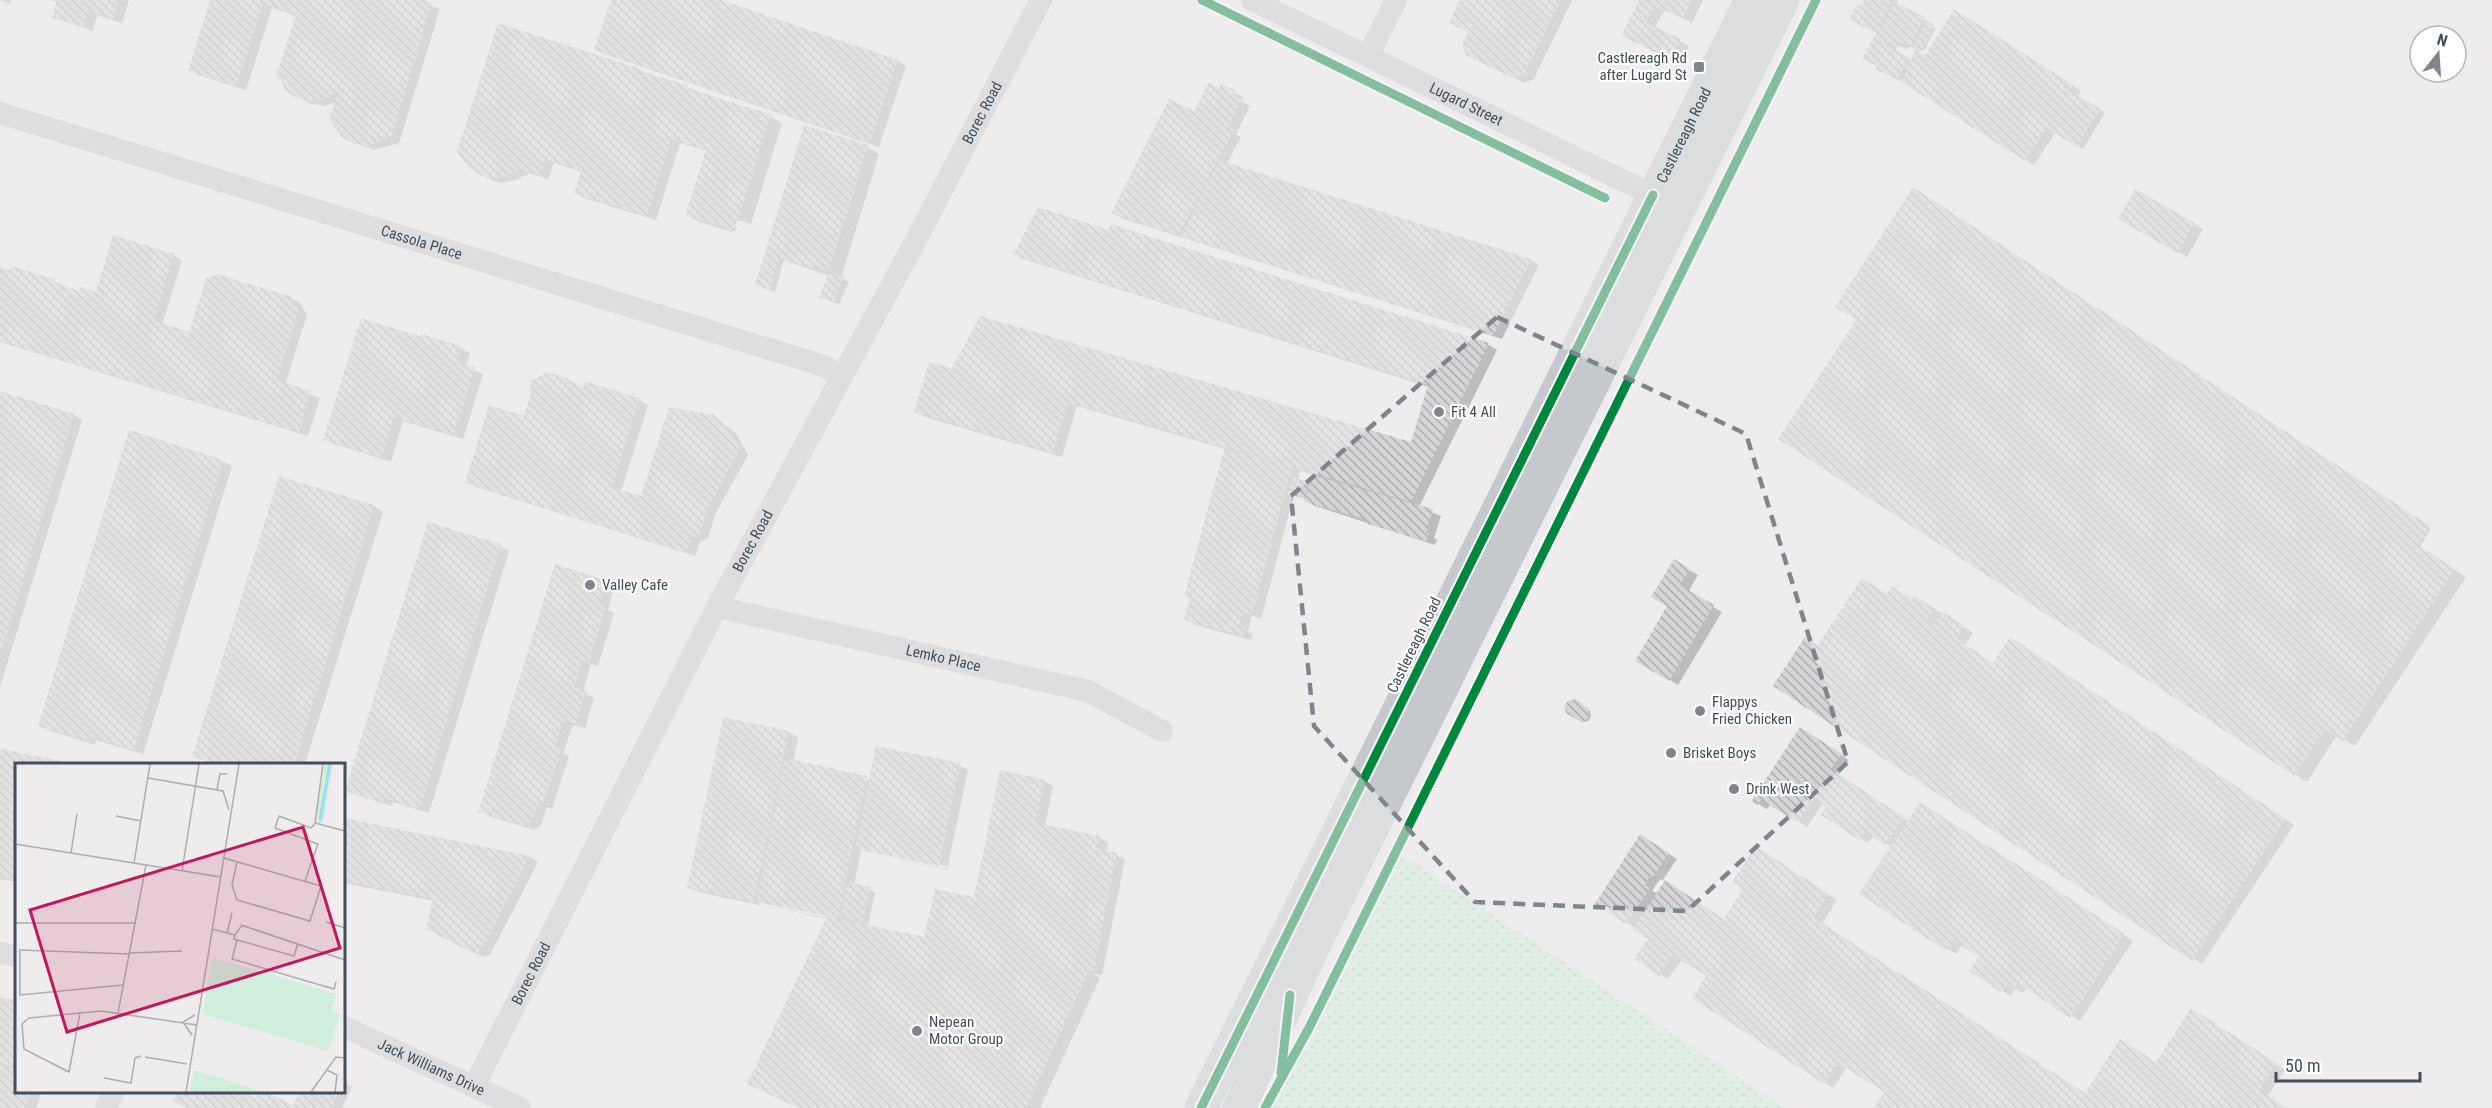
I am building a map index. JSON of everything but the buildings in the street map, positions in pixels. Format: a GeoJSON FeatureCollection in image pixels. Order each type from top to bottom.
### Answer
{"type":"FeatureCollection","features":[{"type":"Feature","properties":{"kind":"main road","name":"Castlereagh Road"},"geometry":{"type":"LineString","coordinates":[[1239,1108],[1666,202],[1750,0]]}},
{"type":"Feature","properties":{"kind":"main road","name":"Castlereagh Road"},"geometry":{"type":"LineString","coordinates":[[1201,1108],[1666,202],[1784,0]]}},
{"type":"Feature","properties":{"kind":"street","name":"Borec Road"},"geometry":{"type":"LineString","coordinates":[[474,1086],[717,607],[1041,0]]}},
{"type":"Feature","properties":{"kind":"street","name":"Lugard Street"},"geometry":{"type":"LineString","coordinates":[[1252,0],[1666,202]]}},
{"type":"Feature","properties":{"kind":"street"},"geometry":{"type":"LineString","coordinates":[[1368,57],[1396,0]]}},
{"type":"Feature","properties":{"kind":"street","name":"Cassola Place"},"geometry":{"type":"LineString","coordinates":[[0,113],[818,364],[842,375]]}},
{"type":"Feature","properties":{"kind":"street","name":"Lemko Place"},"geometry":{"type":"LineString","coordinates":[[717,607],[1088,691],[1162,731]]}},
{"type":"Feature","properties":{"kind":"street"},"geometry":{"type":"LineString","coordinates":[[0,953],[15,956]]}},
{"type":"Feature","properties":{"kind":"street","name":"Jack Williams Drive"},"geometry":{"type":"LineString","coordinates":[[345,1027],[519,1108]]}},
{"type":"Feature","properties":{"kind":"street"},"geometry":{"type":"LineString","coordinates":[[105,1108],[112,1093]]}},
{"type":"Feature","properties":{"kind":"highlighted area"},"geometry":{"type":"Polygon","coordinates":[[[1497,317],[1746,434],[1848,762],[1687,911],[1475,902],[1314,726],[1291,496],[1497,317]]]}},
{"type":"Feature","properties":{"kind":"green space"},"geometry":{"type":"Polygon","coordinates":[[[1398,852],[1785,1108],[1272,1108],[1398,852]]]}},
{"type":"Feature","properties":{"kind":"cycle path"},"geometry":{"type":"LineString","coordinates":[[1202,0],[1605,198]]}},
{"type":"Feature","properties":{"kind":"cycle path"},"geometry":{"type":"LineString","coordinates":[[1265,1108],[1309,1028],[1816,0]]}},
{"type":"Feature","properties":{"kind":"cycle path"},"geometry":{"type":"LineString","coordinates":[[1201,1108],[1653,195]]}},
{"type":"Feature","properties":{"kind":"cycle path"},"geometry":{"type":"LineString","coordinates":[[1281,1073],[1290,995]]}},
{"type":"Feature","properties":{"kind":"place","name":"Castlereagh Rd after Lugard St"},"geometry":{"type":"Point","coordinates":[1699,67]}},
{"type":"Feature","properties":{"kind":"place","name":"Fit 4 All"},"geometry":{"type":"Point","coordinates":[1439,412]}},
{"type":"Feature","properties":{"kind":"place","name":"Valley Cafe"},"geometry":{"type":"Point","coordinates":[590,585]}},
{"type":"Feature","properties":{"kind":"place","name":"Flappys Fried Chicken"},"geometry":{"type":"Point","coordinates":[1700,711]}},
{"type":"Feature","properties":{"kind":"place","name":"Brisket Boys"},"geometry":{"type":"Point","coordinates":[1671,753]}},
{"type":"Feature","properties":{"kind":"place","name":"Drink West"},"geometry":{"type":"Point","coordinates":[1734,789]}},
{"type":"Feature","properties":{"kind":"place","name":"Nepean Motor Group"},"geometry":{"type":"Point","coordinates":[917,1031]}}]}
